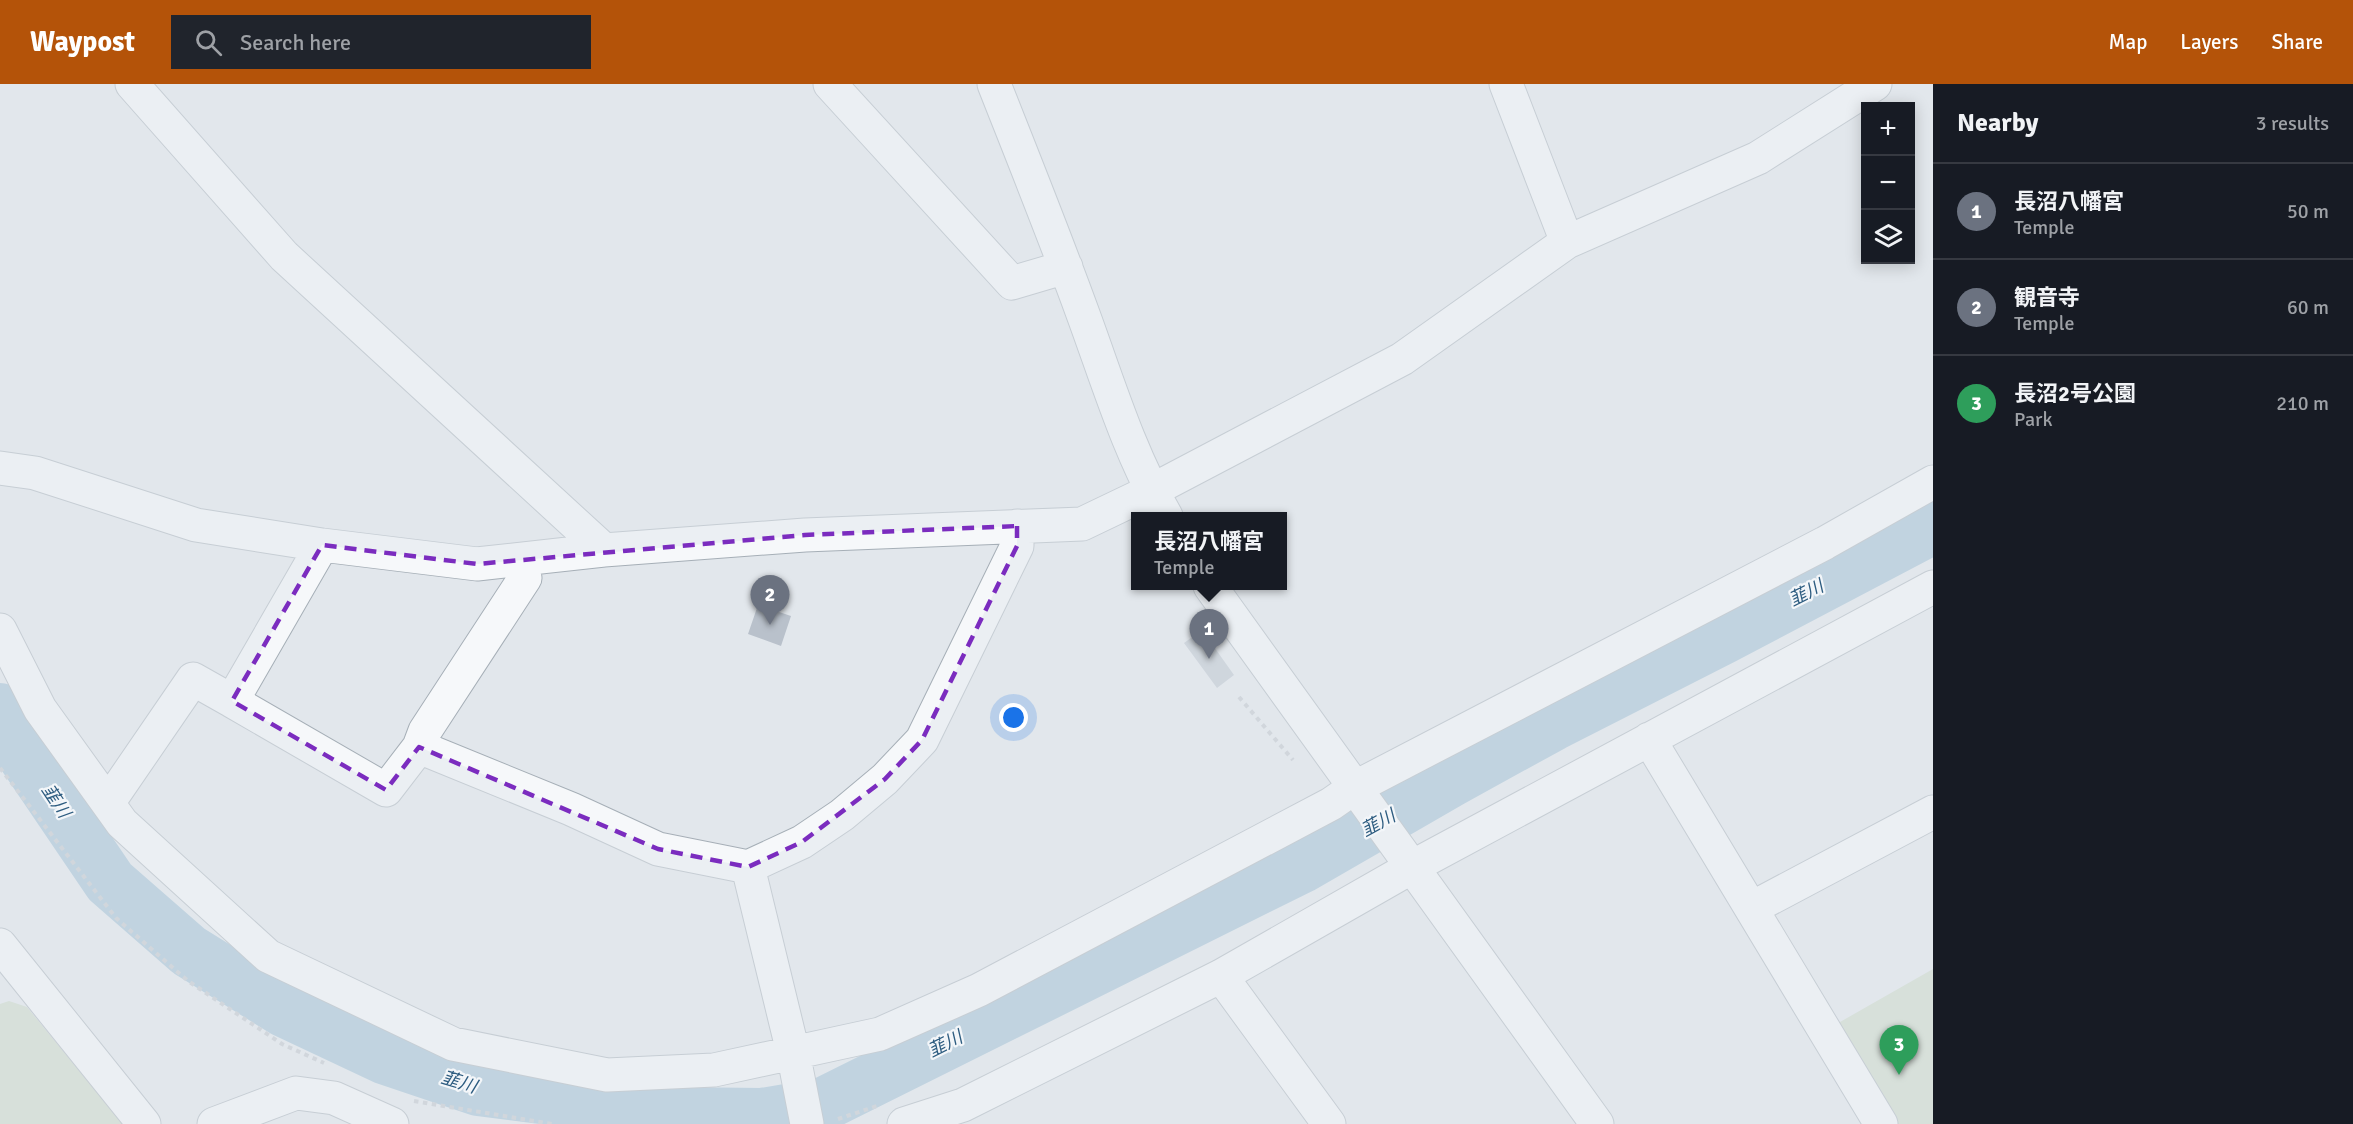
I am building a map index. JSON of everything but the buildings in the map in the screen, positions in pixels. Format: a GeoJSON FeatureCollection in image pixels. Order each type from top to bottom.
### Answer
{"type":"FeatureCollection","features":[{"type":"Feature","properties":{"kind":"street"},"geometry":{"type":"LineString","coordinates":[[132,84],[284,256],[604,550]]}},
{"type":"Feature","properties":{"kind":"street"},"geometry":{"type":"LineString","coordinates":[[830,84],[1012,283],[1066,267]]}},
{"type":"Feature","properties":{"kind":"street"},"geometry":{"type":"LineString","coordinates":[[994,84],[1066,267],[1134,452],[1159,504]]}},
{"type":"Feature","properties":{"kind":"street"},"geometry":{"type":"LineString","coordinates":[[1506,84],[1567,242]]}},
{"type":"Feature","properties":{"kind":"street"},"geometry":{"type":"LineString","coordinates":[[0,468],[35,473],[196,525],[322,545],[477,564],[604,550],[806,535],[1082,524],[1159,504],[1402,359],[1567,242],[1758,158],[1875,84]]}},
{"type":"Feature","properties":{"kind":"street"},"geometry":{"type":"LineString","coordinates":[[0,630],[40,709],[122,823],[268,957],[453,1044],[607,1075],[714,1070],[794,1058],[880,1034],[979,990],[1825,543],[1933,482]]}},
{"type":"Feature","properties":{"kind":"street"},"geometry":{"type":"LineString","coordinates":[[419,747],[571,808],[658,849],[748,867],[802,842],[842,815],[885,779],[922,740],[1017,546],[1017,526]]}},
{"type":"Feature","properties":{"kind":"street"},"geometry":{"type":"LineString","coordinates":[[232,701],[322,545]]}},
{"type":"Feature","properties":{"kind":"street"},"geometry":{"type":"LineString","coordinates":[[108,803],[193,680],[386,790],[419,747],[425,732],[525,578],[521,560]]}},
{"type":"Feature","properties":{"kind":"street"},"geometry":{"type":"LineString","coordinates":[[904,1124],[963,1105],[1221,976],[1406,860],[1649,739],[1933,587]]}},
{"type":"Feature","properties":{"kind":"street"},"geometry":{"type":"LineString","coordinates":[[1214,590],[1597,1124]]}},
{"type":"Feature","properties":{"kind":"street"},"geometry":{"type":"LineString","coordinates":[[1649,739],[1881,1124]]}},
{"type":"Feature","properties":{"kind":"street"},"geometry":{"type":"LineString","coordinates":[[1752,908],[1933,812]]}},
{"type":"Feature","properties":{"kind":"street"},"geometry":{"type":"LineString","coordinates":[[748,867],[794,1058],[807,1124]]}},
{"type":"Feature","properties":{"kind":"street"},"geometry":{"type":"LineString","coordinates":[[0,945],[14,985],[144,1124]]}},
{"type":"Feature","properties":{"kind":"street"},"geometry":{"type":"LineString","coordinates":[[1221,976],[1328,1123]]}},
{"type":"Feature","properties":{"kind":"street"},"geometry":{"type":"LineString","coordinates":[[214,1124],[296,1093],[334,1098],[401,1112]]}},
{"type":"Feature","properties":{"kind":"path"},"geometry":{"type":"LineString","coordinates":[[1239,697],[1300,768]]}},
{"type":"Feature","properties":{"kind":"path"},"geometry":{"type":"LineString","coordinates":[[0,768],[116,918],[188,981],[282,1044],[325,1063]]}},
{"type":"Feature","properties":{"kind":"path"},"geometry":{"type":"LineString","coordinates":[[401,1112],[552,1124]]}},
{"type":"Feature","properties":{"kind":"highlighted area"},"geometry":{"type":"Polygon","coordinates":[[[1017,526],[1017,546],[922,740],[885,779],[802,842],[748,867],[658,849],[419,747],[386,790],[232,701],[322,545],[477,564],[805,535],[1017,526]]]}},
{"type":"Feature","properties":{"kind":"green space"},"geometry":{"type":"Polygon","coordinates":[[[1933,969],[1933,1124],[1895,1124],[1833,1026],[1933,969]]]}},
{"type":"Feature","properties":{"kind":"green space"},"geometry":{"type":"Polygon","coordinates":[[[9,1001],[27,1007],[123,1124],[0,1124],[0,1004],[9,1001]]]}},
{"type":"Feature","properties":{"kind":"waterway","name":"韮川"},"geometry":{"type":"LineString","coordinates":[[0,710],[13,739],[110,882],[189,951],[284,1010],[386,1058],[478,1089],[675,1114],[762,1115],[822,1105],[1302,866],[1553,724],[1933,527]]}},
{"type":"Feature","properties":{"kind":"waterway"},"geometry":{"type":"LineString","coordinates":[[0,763],[23,753]]}},
{"type":"Feature","properties":{"kind":"place","name":"観音寺"},"geometry":{"type":"Point","coordinates":[770,625]}},
{"type":"Feature","properties":{"kind":"place","name":"長沼八幡宮"},"geometry":{"type":"Point","coordinates":[1209,659]}},
{"type":"Feature","properties":{"kind":"place","name":"長沼2号公園"},"geometry":{"type":"Point","coordinates":[1899,1075]}}]}
